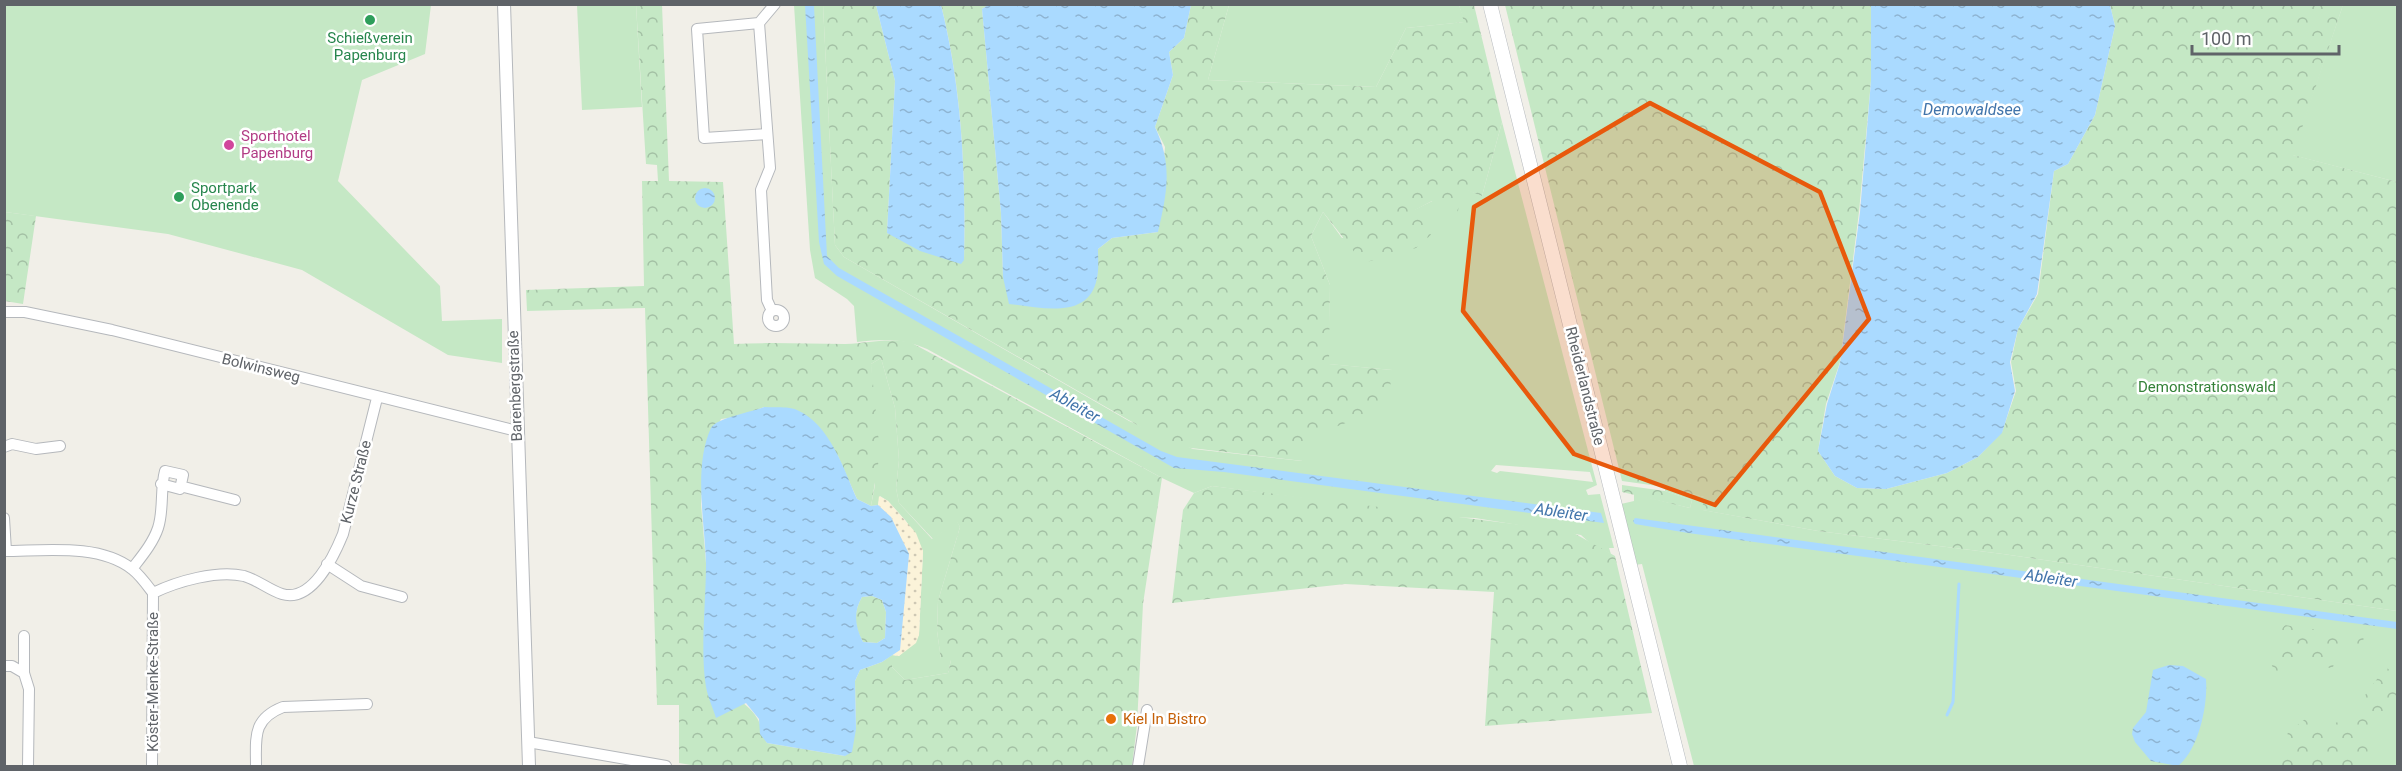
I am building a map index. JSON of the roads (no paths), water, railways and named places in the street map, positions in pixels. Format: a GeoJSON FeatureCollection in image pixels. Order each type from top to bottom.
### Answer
{"type":"FeatureCollection","features":[{"type":"Feature","properties":{"kind":"main road","name":"Rheiderlandstraße"},"geometry":{"type":"LineString","coordinates":[[1490,4],[1680,766]]}},
{"type":"Feature","properties":{"kind":"street","name":"Barenbergstraße"},"geometry":{"type":"LineString","coordinates":[[504,4],[529,766]]}},
{"type":"Feature","properties":{"kind":"street"},"geometry":{"type":"LineString","coordinates":[[772,311],[767,300],[761,190],[770,168],[759,23],[775,4]]}},
{"type":"Feature","properties":{"kind":"street"},"geometry":{"type":"LineString","coordinates":[[759,23],[698,29],[704,138],[767,134]]}},
{"type":"Feature","properties":{"kind":"street","name":"Bolwinsweg"},"geometry":{"type":"LineString","coordinates":[[4,312],[26,312],[112,330],[377,398],[517,431]]}},
{"type":"Feature","properties":{"kind":"street","name":"Kurze Straße"},"geometry":{"type":"LineString","coordinates":[[153,593],[170,585],[231,575],[245,577],[285,595],[297,595],[307,591],[327,564],[344,534],[377,398]]}},
{"type":"Feature","properties":{"kind":"street"},"geometry":{"type":"LineString","coordinates":[[4,447],[12,444],[36,449],[60,446]]}},
{"type":"Feature","properties":{"kind":"street"},"geometry":{"type":"LineString","coordinates":[[132,569],[151,543],[159,526],[161,484],[165,471],[183,475],[180,486],[235,500]]}},
{"type":"Feature","properties":{"kind":"street","name":"Köster-Menke-Straße"},"geometry":{"type":"LineString","coordinates":[[4,518],[5,551],[89,552],[115,559],[132,569],[153,593],[152,766]]}},
{"type":"Feature","properties":{"kind":"street"},"geometry":{"type":"LineString","coordinates":[[327,564],[361,586],[402,597]]}},
{"type":"Feature","properties":{"kind":"street"},"geometry":{"type":"LineString","coordinates":[[24,636],[24,673],[29,689],[28,766]]}},
{"type":"Feature","properties":{"kind":"street"},"geometry":{"type":"LineString","coordinates":[[4,666],[12,666],[24,673]]}},
{"type":"Feature","properties":{"kind":"street"},"geometry":{"type":"LineString","coordinates":[[256,766],[256,732],[263,719],[273,711],[283,707],[367,704]]}},
{"type":"Feature","properties":{"kind":"street"},"geometry":{"type":"LineString","coordinates":[[1138,766],[1147,710]]}},
{"type":"Feature","properties":{"kind":"street"},"geometry":{"type":"LineString","coordinates":[[528,742],[666,766]]}},
{"type":"Feature","properties":{"kind":"water","name":"Ableiter"},"geometry":{"type":"Polygon","coordinates":[[[805,5],[814,6],[827,256],[839,268],[1161,451],[1177,457],[1601,513],[1604,523],[1224,472],[1174,468],[837,276],[824,264],[819,242],[805,5]]]}},
{"type":"Feature","properties":{"kind":"water"},"geometry":{"type":"Polygon","coordinates":[[[876,5],[941,5],[954,68],[961,132],[964,260],[961,264],[920,251],[887,233],[895,81],[876,5]]]}},
{"type":"Feature","properties":{"kind":"water"},"geometry":{"type":"Polygon","coordinates":[[[988,5],[1191,5],[1184,38],[1169,52],[1173,75],[1155,127],[1164,154],[1167,179],[1158,232],[1112,238],[1098,249],[1098,275],[1092,292],[1084,301],[1074,306],[1048,308],[1009,304],[1003,277],[1001,213],[982,9],[988,5]]]}},
{"type":"Feature","properties":{"kind":"water","name":"Demowaldsee"},"geometry":{"type":"Polygon","coordinates":[[[1871,5],[2110,5],[2115,26],[2095,115],[2068,164],[2054,171],[2037,294],[2018,329],[2010,362],[2015,391],[2002,433],[1978,457],[1947,473],[1886,489],[1857,488],[1835,476],[1818,451],[1827,404],[1840,363],[1860,212],[1871,81],[1871,5]]]}},
{"type":"Feature","properties":{"kind":"water"},"geometry":{"type":"Polygon","coordinates":[[[705,188],[712,191],[715,198],[712,205],[705,208],[698,205],[695,198],[698,191],[705,188]]]}},
{"type":"Feature","properties":{"kind":"water"},"geometry":{"type":"Polygon","coordinates":[[[764,407],[797,410],[818,426],[841,462],[857,499],[871,506],[878,505],[891,517],[909,554],[900,650],[882,662],[860,670],[855,681],[856,729],[852,752],[845,756],[767,743],[760,734],[759,719],[746,703],[716,718],[707,691],[703,658],[706,564],[701,495],[702,460],[714,424],[764,407]],[[872,596],[862,597],[859,603],[856,620],[863,642],[877,643],[885,638],[886,612],[882,600],[872,596]]]}},
{"type":"Feature","properties":{"kind":"water","name":"Ableiter"},"geometry":{"type":"Polygon","coordinates":[[[1635,518],[2397,622],[2397,629],[1688,533],[1635,524],[1633,521],[1635,518]]]}},
{"type":"Feature","properties":{"kind":"water"},"geometry":{"type":"Polygon","coordinates":[[[2169,665],[2183,666],[2206,679],[2201,726],[2192,749],[2178,766],[2151,761],[2135,742],[2132,734],[2133,728],[2146,712],[2153,670],[2169,665]]]}},
{"type":"Feature","properties":{"kind":"waterway"},"geometry":{"type":"LineString","coordinates":[[1947,715],[1953,702],[1959,584]]}},
{"type":"Feature","properties":{"kind":"place","name":"Schießverein Papenburg"},"geometry":{"type":"Point","coordinates":[370,20]}},
{"type":"Feature","properties":{"kind":"place","name":"Sporthotel Papenburg"},"geometry":{"type":"Point","coordinates":[229,145]}},
{"type":"Feature","properties":{"kind":"place","name":"Sportpark Obenende"},"geometry":{"type":"Point","coordinates":[179,197]}},
{"type":"Feature","properties":{"kind":"place","name":"Kiel In Bistro"},"geometry":{"type":"Point","coordinates":[1111,719]}},
{"type":"Feature","properties":{"kind":"park label","name":"Demonstrationswald"},"geometry":{"type":"Point","coordinates":[2207,387]}}]}
